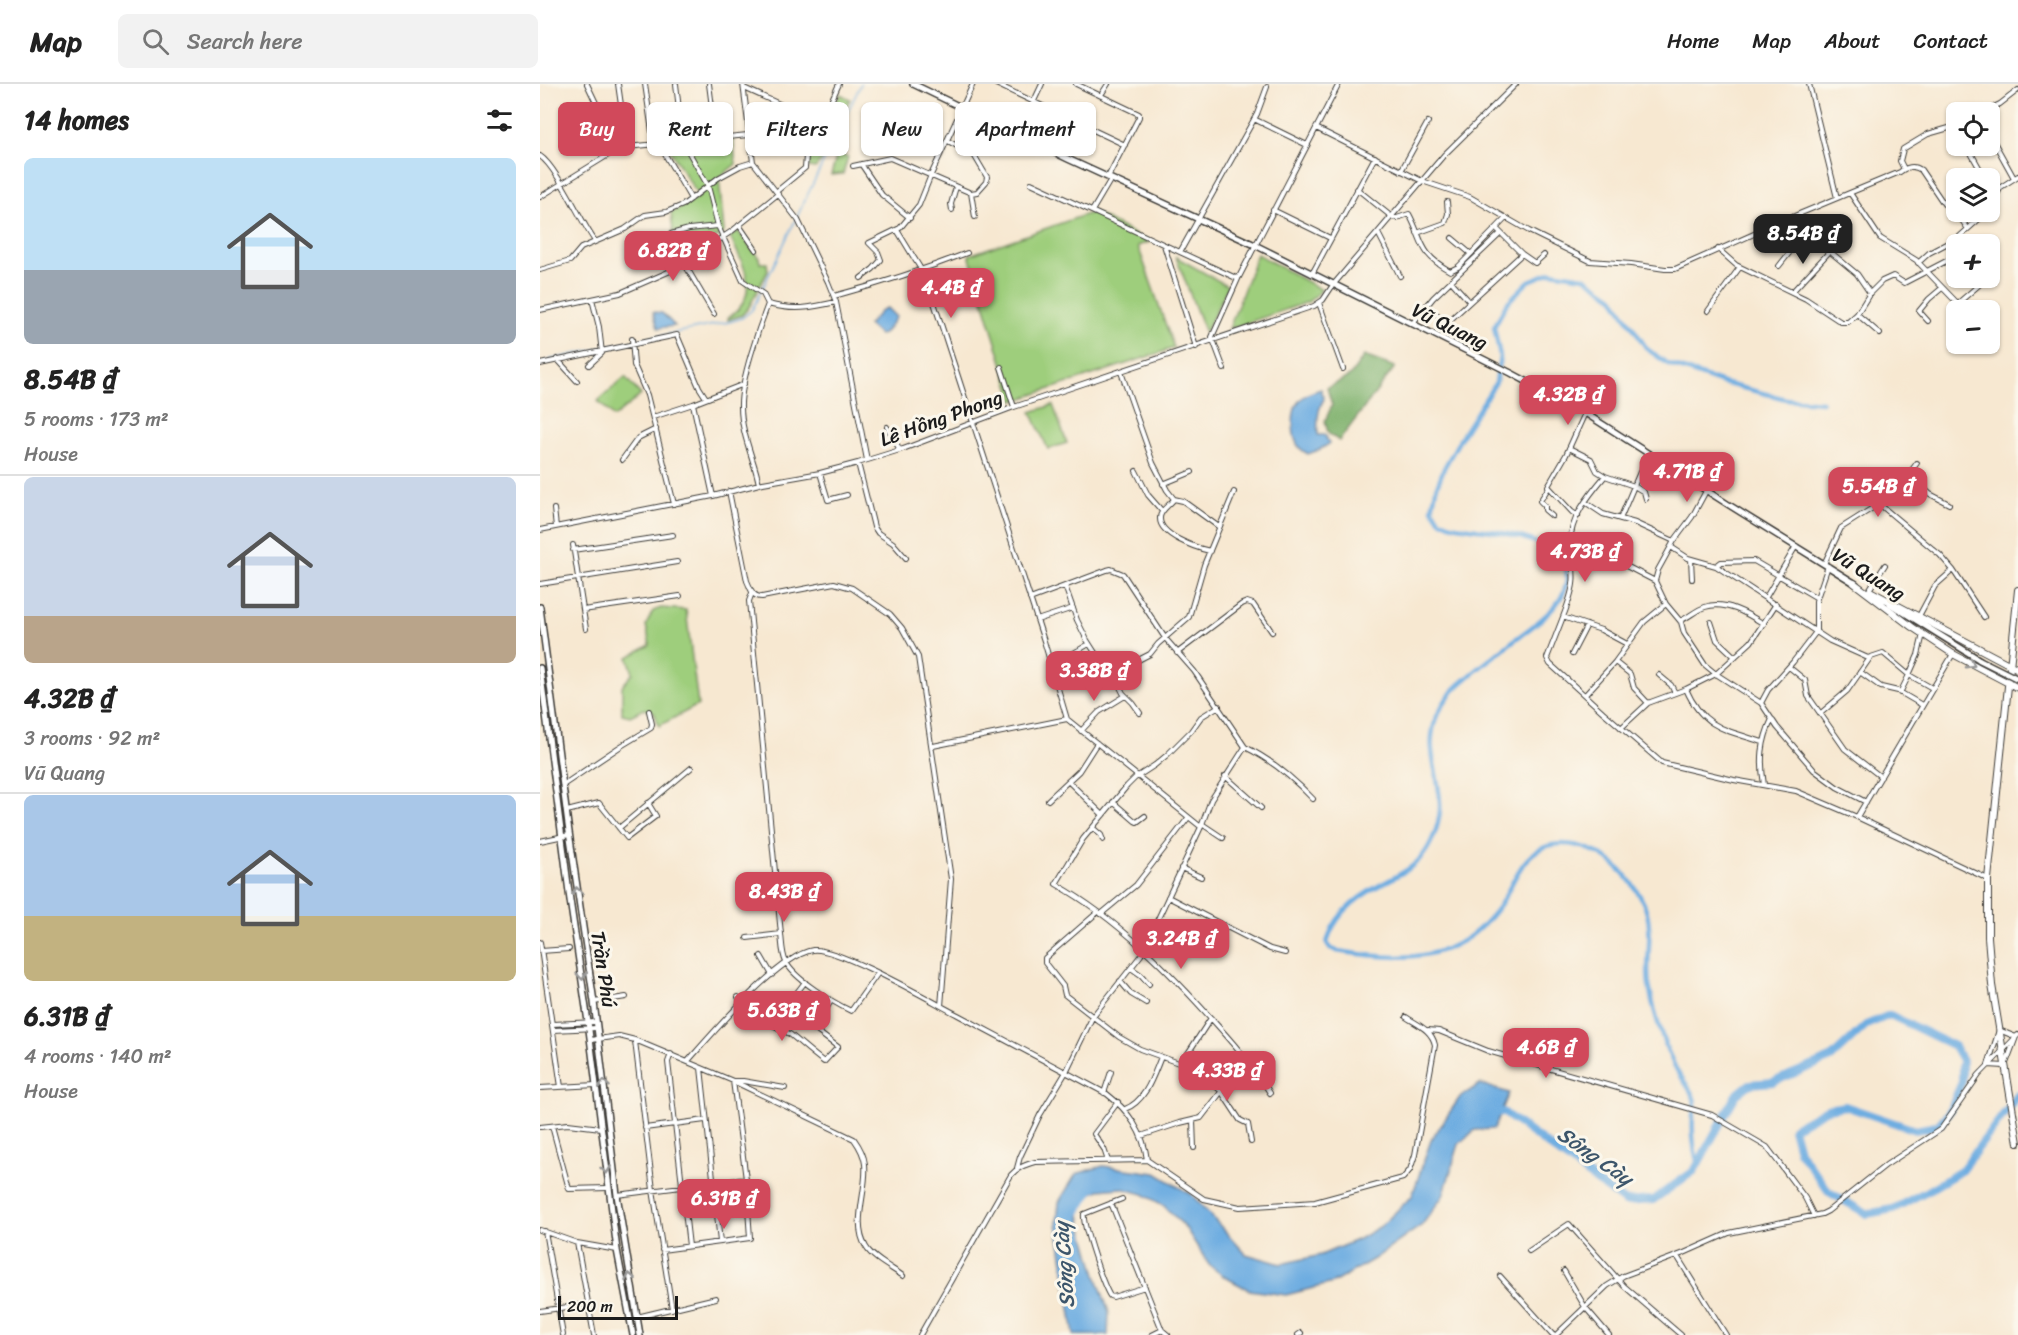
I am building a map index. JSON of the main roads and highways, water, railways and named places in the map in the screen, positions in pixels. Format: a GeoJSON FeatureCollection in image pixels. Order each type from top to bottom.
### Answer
{"type":"FeatureCollection","features":[{"type":"Feature","properties":{"kind":"highway"},"geometry":{"type":"LineString","coordinates":[[1854,583],[2018,669]]}},
{"type":"Feature","properties":{"kind":"highway"},"geometry":{"type":"LineString","coordinates":[[1854,583],[1953,654],[2018,688]]}},
{"type":"Feature","properties":{"kind":"highway"},"geometry":{"type":"LineString","coordinates":[[2018,590],[1988,879],[1989,956],[2018,1143]]}},
{"type":"Feature","properties":{"kind":"main road","name":"Vũ Quang"},"geometry":{"type":"LineString","coordinates":[[913,84],[1255,245],[1511,372],[1585,413],[1706,491],[1980,660],[2018,679]]}},
{"type":"Feature","properties":{"kind":"main road","name":"Trần Phú"},"geometry":{"type":"LineString","coordinates":[[540,607],[569,836],[594,1002],[617,1195],[640,1335]]}},
{"type":"Feature","properties":{"kind":"main road","name":"Trần Phú"},"geometry":{"type":"LineString","coordinates":[[540,668],[589,1025],[608,1188],[633,1335]]}},
{"type":"Feature","properties":{"kind":"water"},"geometry":{"type":"Polygon","coordinates":[[[887,308],[896,317],[884,334],[879,335],[868,325],[882,310],[887,308]]]}},
{"type":"Feature","properties":{"kind":"water"},"geometry":{"type":"Polygon","coordinates":[[[653,312],[662,313],[675,326],[658,328],[653,312]]]}},
{"type":"Feature","properties":{"kind":"water"},"geometry":{"type":"Polygon","coordinates":[[[1321,389],[1324,399],[1319,412],[1318,435],[1325,435],[1329,444],[1308,454],[1301,449],[1295,438],[1293,425],[1296,406],[1301,399],[1321,389]]]}},
{"type":"Feature","properties":{"kind":"water"},"geometry":{"type":"Polygon","coordinates":[[[1480,1084],[1509,1093],[1494,1129],[1475,1130],[1459,1144],[1443,1196],[1422,1225],[1374,1259],[1333,1283],[1286,1295],[1249,1290],[1209,1265],[1185,1227],[1163,1205],[1143,1194],[1121,1188],[1099,1190],[1082,1198],[1080,1215],[1082,1225],[1109,1312],[1108,1335],[1074,1335],[1057,1223],[1059,1202],[1076,1174],[1103,1166],[1156,1173],[1192,1195],[1246,1254],[1281,1264],[1321,1255],[1359,1239],[1381,1226],[1412,1196],[1431,1140],[1460,1097],[1480,1084]]]}},
{"type":"Feature","properties":{"kind":"waterway"},"geometry":{"type":"LineString","coordinates":[[634,341],[729,322],[742,318],[752,310],[861,84]]}},
{"type":"Feature","properties":{"kind":"waterway"},"geometry":{"type":"LineString","coordinates":[[1698,1165],[1693,1134],[1694,1098],[1666,1047],[1651,995],[1648,975],[1649,924],[1647,914],[1640,896],[1629,880],[1608,859],[1591,850],[1574,845],[1556,844],[1539,850],[1521,867],[1500,905],[1486,922],[1463,941],[1443,950],[1429,954],[1398,957],[1337,951],[1330,948],[1327,943],[1334,924],[1347,909],[1371,890],[1415,864],[1431,842],[1440,809],[1432,737],[1444,702],[1465,679],[1550,612],[1558,603],[1567,582],[1563,562],[1550,549],[1512,535],[1450,524],[1440,520],[1432,509],[1444,468],[1496,382],[1500,356],[1494,327],[1507,303],[1529,281],[1551,272],[1584,277],[1612,296],[1647,349],[1668,364],[1723,383],[1786,399],[1822,402]]}},
{"type":"Feature","properties":{"kind":"waterway"},"geometry":{"type":"LineString","coordinates":[[549,360],[630,342]]}},
{"type":"Feature","properties":{"kind":"waterway","name":"Sông Cày"},"geometry":{"type":"LineString","coordinates":[[1491,1113],[1503,1112],[1625,1202],[1653,1200],[1694,1171],[1736,1095],[1750,1084],[1773,1082],[1831,1058],[1866,1025],[1890,1015],[1954,1046],[1962,1060],[1962,1082],[1949,1112],[1937,1126],[1915,1130],[1845,1106],[1827,1109],[1793,1128],[1799,1151],[1829,1192],[1867,1214],[1893,1209],[1961,1171],[2018,1095]]}},
{"type":"Feature","properties":{"kind":"waterway","name":"Sông Cày"},"geometry":{"type":"LineString","coordinates":[[1076,1214],[1091,1189],[1094,1188]]}}]}
